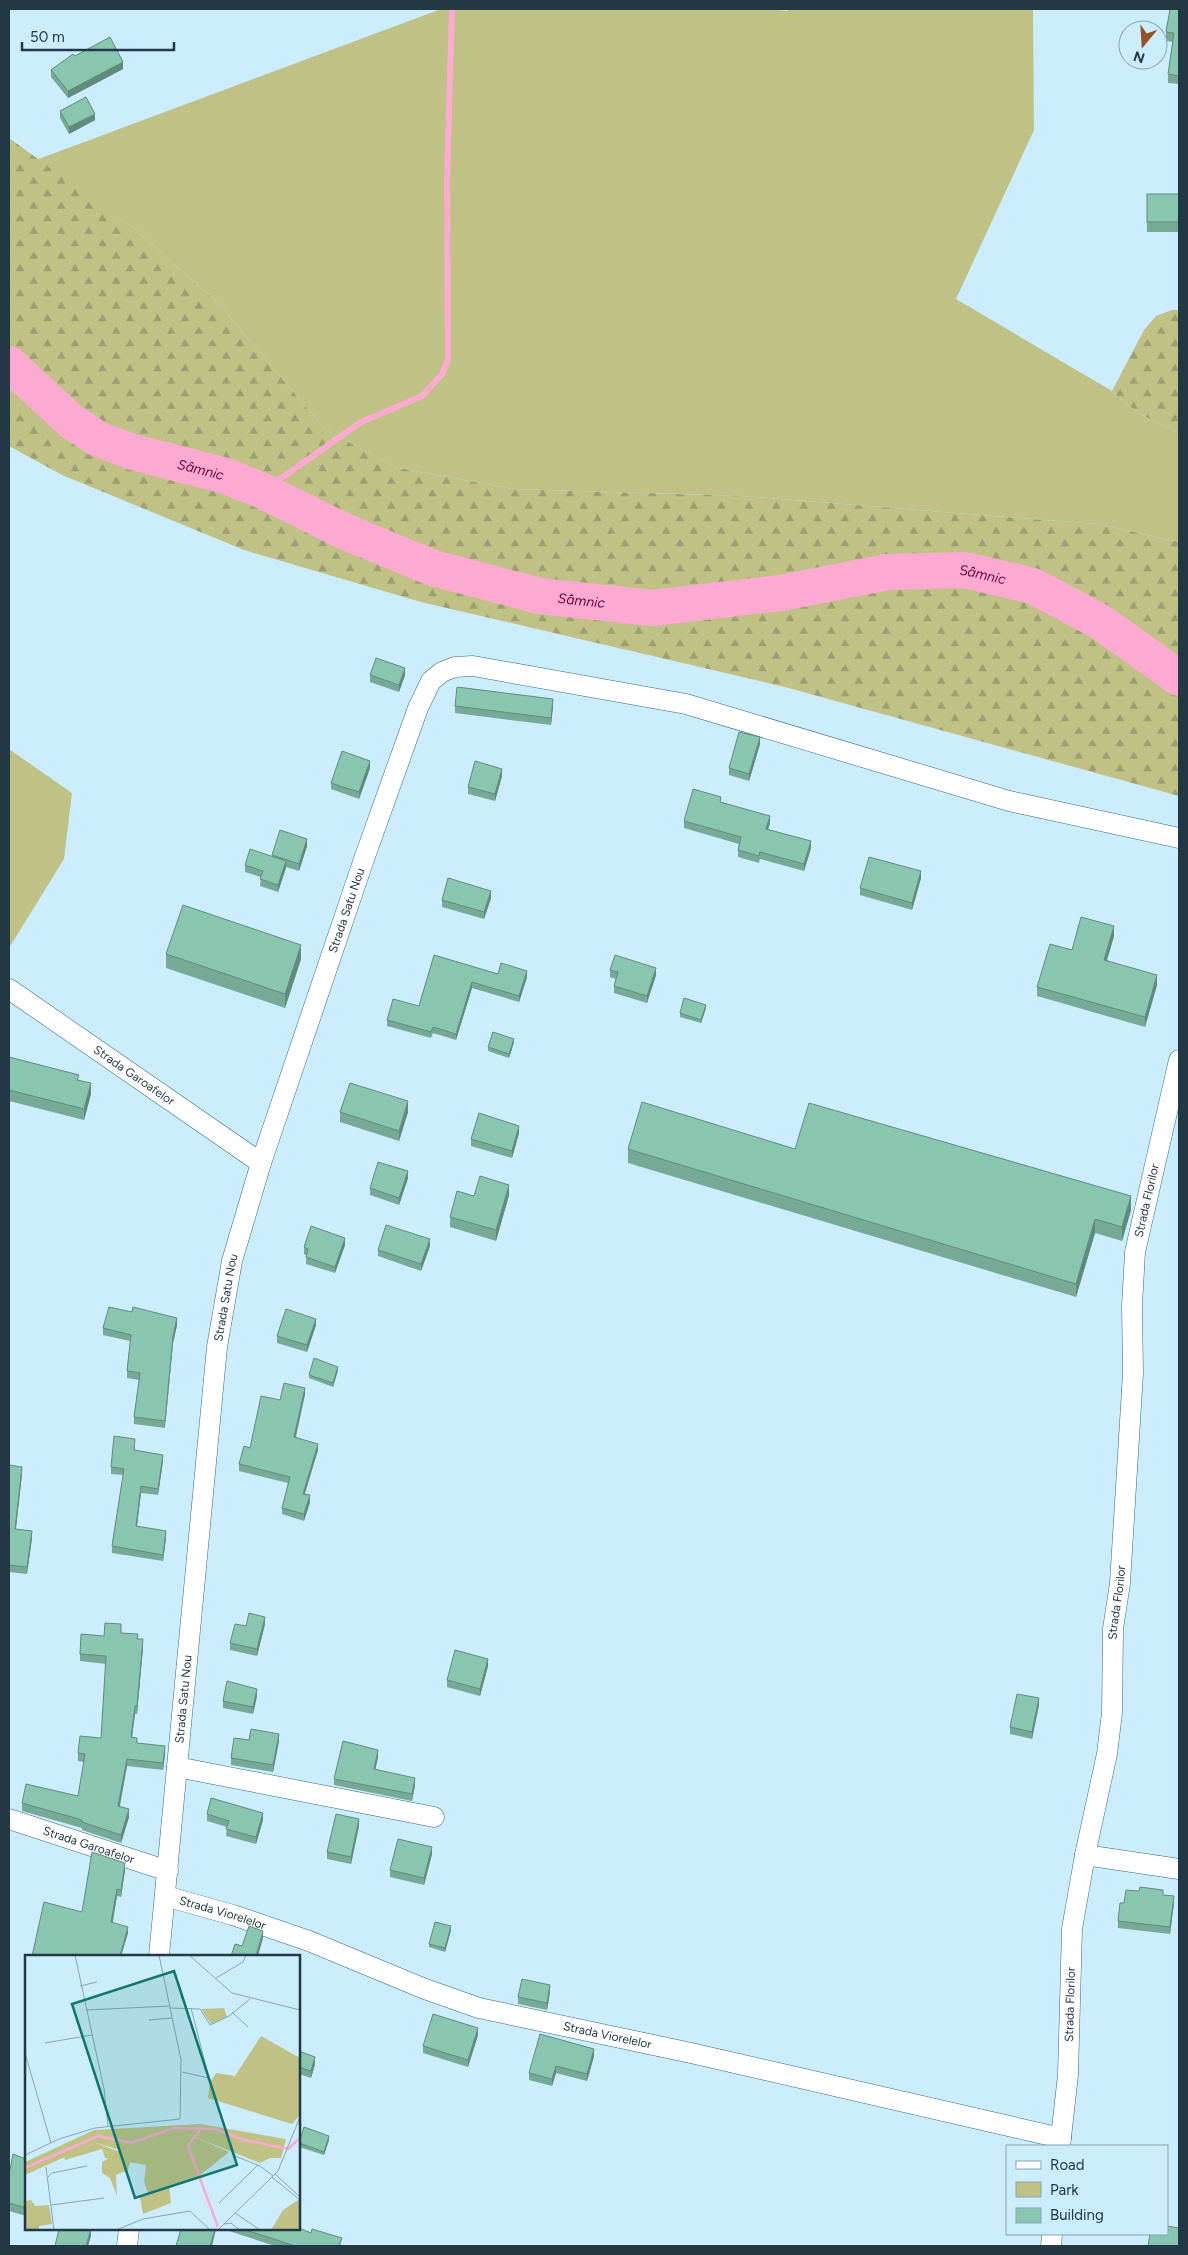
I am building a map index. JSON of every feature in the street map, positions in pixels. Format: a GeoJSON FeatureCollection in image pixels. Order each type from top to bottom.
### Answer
{"type":"FeatureCollection","features":[{"type":"Feature","properties":{"kind":"street","name":"Strada Satu Nou"},"geometry":{"type":"LineString","coordinates":[[159,1955],[218,1338],[232,1261],[261,1162],[363,862],[418,708],[431,681],[442,672],[454,667],[473,666],[686,704],[1009,801],[1179,838]]}},
{"type":"Feature","properties":{"kind":"street","name":"Strada Garoafelor"},"geometry":{"type":"LineString","coordinates":[[9,988],[261,1162]]}},
{"type":"Feature","properties":{"kind":"street","name":"Strada Florilor"},"geometry":{"type":"LineString","coordinates":[[1061,2142],[1068,2075],[1072,1930],[1085,1855],[1107,1754],[1112,1713],[1114,1629],[1120,1583],[1132,1383],[1135,1252],[1179,1060]]}},
{"type":"Feature","properties":{"kind":"street"},"geometry":{"type":"LineString","coordinates":[[177,1767],[434,1817]]}},
{"type":"Feature","properties":{"kind":"street","name":"Strada Garoafelor"},"geometry":{"type":"LineString","coordinates":[[9,1819],[168,1871]]}},
{"type":"Feature","properties":{"kind":"street"},"geometry":{"type":"LineString","coordinates":[[1085,1855],[1179,1869]]}},
{"type":"Feature","properties":{"kind":"street","name":"Strada Viorelelor"},"geometry":{"type":"LineString","coordinates":[[165,1896],[233,1915],[309,1940],[425,1989],[479,2008],[710,2058],[1061,2142]]}},
{"type":"Feature","properties":{"kind":"street"},"geometry":{"type":"LineString","coordinates":[[127,2246],[129,2230]]}},
{"type":"Feature","properties":{"kind":"green space"},"geometry":{"type":"Polygon","coordinates":[[[441,9],[770,9],[787,11],[788,9],[1033,9],[1034,130],[956,299],[1112,391],[1144,415],[1179,433],[1179,542],[1099,524],[743,496],[513,489],[394,467],[325,429],[218,303],[132,227],[36,160],[441,9]]]}},
{"type":"Feature","properties":{"kind":"green space"},"geometry":{"type":"Polygon","coordinates":[[[9,138],[132,227],[218,303],[325,429],[394,467],[513,489],[743,496],[1099,524],[1179,542],[1179,796],[785,687],[421,602],[244,550],[62,475],[9,446],[9,138]]]}},
{"type":"Feature","properties":{"kind":"green space"},"geometry":{"type":"Polygon","coordinates":[[[1172,310],[1179,310],[1179,433],[1144,415],[1112,391],[1144,330],[1156,316],[1172,310]]]}},
{"type":"Feature","properties":{"kind":"green space"},"geometry":{"type":"Polygon","coordinates":[[[9,749],[72,793],[64,859],[9,948],[9,749]]]}},
{"type":"Feature","properties":{"kind":"building"},"geometry":{"type":"Polygon","coordinates":[[[1170,9],[1179,9],[1179,76],[1168,74],[1174,33],[1168,32],[1170,9]]]}},
{"type":"Feature","properties":{"kind":"building"},"geometry":{"type":"Polygon","coordinates":[[[110,37],[123,62],[68,91],[51,70],[73,54],[75,56],[110,37]]]}},
{"type":"Feature","properties":{"kind":"building"},"geometry":{"type":"Polygon","coordinates":[[[86,97],[95,114],[69,127],[60,111],[86,97]]]}},
{"type":"Feature","properties":{"kind":"building"},"geometry":{"type":"Polygon","coordinates":[[[1147,194],[1179,194],[1179,222],[1147,222],[1147,194]]]}},
{"type":"Feature","properties":{"kind":"building"},"geometry":{"type":"Polygon","coordinates":[[[376,658],[405,668],[399,685],[370,675],[376,658]]]}},
{"type":"Feature","properties":{"kind":"building"},"geometry":{"type":"Polygon","coordinates":[[[457,687],[553,699],[551,718],[455,706],[457,687]]]}},
{"type":"Feature","properties":{"kind":"building"},"geometry":{"type":"Polygon","coordinates":[[[739,732],[760,737],[749,774],[729,768],[739,732]]]}},
{"type":"Feature","properties":{"kind":"building"},"geometry":{"type":"Polygon","coordinates":[[[342,751],[370,761],[359,792],[331,783],[342,751]]]}},
{"type":"Feature","properties":{"kind":"building"},"geometry":{"type":"Polygon","coordinates":[[[475,761],[502,769],[495,794],[468,787],[475,761]]]}},
{"type":"Feature","properties":{"kind":"building"},"geometry":{"type":"Polygon","coordinates":[[[693,789],[721,797],[720,802],[770,816],[766,829],[811,841],[804,864],[760,852],[759,856],[738,850],[741,837],[684,821],[693,789]]]}},
{"type":"Feature","properties":{"kind":"building"},"geometry":{"type":"Polygon","coordinates":[[[280,830],[307,839],[299,864],[272,855],[280,830]]]}},
{"type":"Feature","properties":{"kind":"building"},"geometry":{"type":"Polygon","coordinates":[[[250,849],[286,861],[278,885],[260,879],[263,871],[245,865],[250,849]]]}},
{"type":"Feature","properties":{"kind":"building"},"geometry":{"type":"Polygon","coordinates":[[[869,857],[921,871],[912,903],[860,888],[869,857]]]}},
{"type":"Feature","properties":{"kind":"building"},"geometry":{"type":"Polygon","coordinates":[[[448,878],[491,891],[484,912],[442,900],[448,878]]]}},
{"type":"Feature","properties":{"kind":"building"},"geometry":{"type":"Polygon","coordinates":[[[183,905],[301,945],[285,994],[166,954],[183,905]]]}},
{"type":"Feature","properties":{"kind":"building"},"geometry":{"type":"Polygon","coordinates":[[[1081,917],[1114,926],[1104,960],[1157,975],[1145,1017],[1037,987],[1050,944],[1072,950],[1081,917]]]}},
{"type":"Feature","properties":{"kind":"building"},"geometry":{"type":"Polygon","coordinates":[[[434,955],[498,974],[501,963],[527,971],[519,996],[472,982],[456,1034],[433,1027],[431,1032],[387,1020],[393,999],[419,1006],[434,955]]]}},
{"type":"Feature","properties":{"kind":"building"},"geometry":{"type":"Polygon","coordinates":[[[615,955],[656,968],[647,996],[614,986],[618,972],[610,970],[615,955]]]}},
{"type":"Feature","properties":{"kind":"building"},"geometry":{"type":"Polygon","coordinates":[[[684,998],[706,1005],[701,1020],[680,1013],[684,998]]]}},
{"type":"Feature","properties":{"kind":"building"},"geometry":{"type":"Polygon","coordinates":[[[493,1032],[514,1039],[509,1054],[488,1047],[493,1032]]]}},
{"type":"Feature","properties":{"kind":"building"},"geometry":{"type":"Polygon","coordinates":[[[9,1057],[79,1075],[77,1080],[91,1083],[84,1109],[9,1090],[9,1057]]]}},
{"type":"Feature","properties":{"kind":"building"},"geometry":{"type":"Polygon","coordinates":[[[350,1083],[408,1101],[399,1131],[340,1112],[350,1083]]]}},
{"type":"Feature","properties":{"kind":"building"},"geometry":{"type":"Polygon","coordinates":[[[642,1102],[795,1149],[809,1103],[1131,1196],[1122,1227],[1095,1219],[1076,1284],[628,1149],[642,1102]]]}},
{"type":"Feature","properties":{"kind":"building"},"geometry":{"type":"Polygon","coordinates":[[[479,1113],[519,1126],[512,1151],[471,1139],[479,1113]]]}},
{"type":"Feature","properties":{"kind":"building"},"geometry":{"type":"Polygon","coordinates":[[[378,1162],[408,1171],[399,1198],[370,1188],[378,1162]]]}},
{"type":"Feature","properties":{"kind":"building"},"geometry":{"type":"Polygon","coordinates":[[[480,1176],[509,1185],[496,1230],[450,1217],[457,1191],[474,1196],[480,1176]]]}},
{"type":"Feature","properties":{"kind":"building"},"geometry":{"type":"Polygon","coordinates":[[[386,1225],[430,1239],[421,1264],[378,1250],[386,1225]]]}},
{"type":"Feature","properties":{"kind":"building"},"geometry":{"type":"Polygon","coordinates":[[[311,1226],[345,1238],[335,1267],[306,1257],[308,1249],[304,1247],[311,1226]]]}},
{"type":"Feature","properties":{"kind":"building"},"geometry":{"type":"Polygon","coordinates":[[[109,1307],[132,1312],[133,1307],[177,1318],[173,1336],[165,1421],[134,1417],[140,1373],[127,1371],[131,1335],[103,1328],[109,1307]]]}},
{"type":"Feature","properties":{"kind":"building"},"geometry":{"type":"Polygon","coordinates":[[[286,1309],[316,1319],[307,1345],[277,1336],[286,1309]]]}},
{"type":"Feature","properties":{"kind":"building"},"geometry":{"type":"Polygon","coordinates":[[[314,1358],[338,1367],[333,1383],[309,1375],[314,1358]]]}},
{"type":"Feature","properties":{"kind":"building"},"geometry":{"type":"Polygon","coordinates":[[[284,1383],[305,1388],[294,1437],[318,1444],[303,1494],[310,1495],[304,1514],[282,1508],[290,1477],[239,1464],[244,1446],[250,1448],[261,1396],[280,1400],[284,1383]]]}},
{"type":"Feature","properties":{"kind":"building"},"geometry":{"type":"Polygon","coordinates":[[[114,1436],[135,1439],[134,1450],[163,1455],[158,1489],[141,1486],[136,1526],[166,1531],[163,1555],[112,1546],[124,1469],[111,1467],[114,1436]]]}},
{"type":"Feature","properties":{"kind":"building"},"geometry":{"type":"Polygon","coordinates":[[[9,1465],[22,1467],[15,1529],[32,1531],[27,1567],[9,1565],[9,1465]]]}},
{"type":"Feature","properties":{"kind":"building"},"geometry":{"type":"Polygon","coordinates":[[[249,1613],[265,1617],[257,1649],[230,1643],[235,1624],[246,1626],[249,1613]]]}},
{"type":"Feature","properties":{"kind":"building"},"geometry":{"type":"Polygon","coordinates":[[[105,1623],[121,1624],[121,1633],[138,1634],[137,1639],[143,1639],[137,1706],[135,1706],[131,1737],[137,1738],[137,1743],[165,1746],[163,1763],[127,1759],[118,1806],[129,1809],[121,1835],[82,1822],[82,1820],[22,1803],[26,1784],[78,1796],[85,1754],[78,1753],[80,1736],[101,1738],[106,1656],[80,1654],[81,1634],[104,1636],[105,1623]]]}},
{"type":"Feature","properties":{"kind":"building"},"geometry":{"type":"Polygon","coordinates":[[[455,1650],[488,1659],[480,1689],[447,1680],[455,1650]]]}},
{"type":"Feature","properties":{"kind":"building"},"geometry":{"type":"Polygon","coordinates":[[[227,1681],[257,1689],[253,1707],[223,1701],[227,1681]]]}},
{"type":"Feature","properties":{"kind":"building"},"geometry":{"type":"Polygon","coordinates":[[[1017,1694],[1039,1698],[1032,1732],[1010,1727],[1017,1694]]]}},
{"type":"Feature","properties":{"kind":"building"},"geometry":{"type":"Polygon","coordinates":[[[251,1729],[279,1734],[273,1765],[231,1758],[234,1738],[249,1740],[251,1729]]]}},
{"type":"Feature","properties":{"kind":"building"},"geometry":{"type":"Polygon","coordinates":[[[343,1741],[378,1750],[374,1769],[415,1778],[412,1794],[334,1779],[343,1741]]]}},
{"type":"Feature","properties":{"kind":"building"},"geometry":{"type":"Polygon","coordinates":[[[211,1798],[263,1813],[256,1837],[226,1829],[229,1821],[207,1814],[211,1798]]]}},
{"type":"Feature","properties":{"kind":"building"},"geometry":{"type":"Polygon","coordinates":[[[336,1814],[359,1819],[351,1857],[327,1852],[336,1814]]]}},
{"type":"Feature","properties":{"kind":"building"},"geometry":{"type":"Polygon","coordinates":[[[398,1839],[432,1847],[424,1878],[390,1870],[398,1839]]]}},
{"type":"Feature","properties":{"kind":"building"},"geometry":{"type":"Polygon","coordinates":[[[92,1852],[125,1863],[121,1890],[117,1889],[111,1922],[128,1927],[120,1955],[32,1955],[44,1902],[82,1912],[92,1852]]]}},
{"type":"Feature","properties":{"kind":"building"},"geometry":{"type":"Polygon","coordinates":[[[1140,1887],[1163,1890],[1163,1895],[1174,1896],[1170,1927],[1118,1921],[1120,1903],[1124,1903],[1126,1890],[1139,1891],[1140,1887]]]}},
{"type":"Feature","properties":{"kind":"building"},"geometry":{"type":"Polygon","coordinates":[[[435,1922],[451,1926],[445,1948],[429,1944],[435,1922]]]}},
{"type":"Feature","properties":{"kind":"building"},"geometry":{"type":"Polygon","coordinates":[[[249,1926],[263,1931],[256,1955],[231,1955],[235,1944],[242,1946],[249,1926]]]}},
{"type":"Feature","properties":{"kind":"building"},"geometry":{"type":"Polygon","coordinates":[[[522,1979],[550,1985],[547,2003],[518,1997],[522,1979]]]}},
{"type":"Feature","properties":{"kind":"building"},"geometry":{"type":"Polygon","coordinates":[[[433,2014],[478,2028],[468,2060],[423,2046],[433,2014]]]}},
{"type":"Feature","properties":{"kind":"building"},"geometry":{"type":"Polygon","coordinates":[[[540,2034],[594,2049],[587,2074],[556,2066],[552,2079],[529,2073],[540,2034]]]}},
{"type":"Feature","properties":{"kind":"building"},"geometry":{"type":"Polygon","coordinates":[[[300,2051],[315,2057],[311,2071],[300,2067],[300,2051]]]}},
{"type":"Feature","properties":{"kind":"building"},"geometry":{"type":"Polygon","coordinates":[[[304,2127],[329,2136],[324,2152],[300,2143],[304,2127]]]}},
{"type":"Feature","properties":{"kind":"building"},"geometry":{"type":"Polygon","coordinates":[[[13,2154],[25,2159],[25,2208],[9,2203],[9,2175],[13,2154]]]}},
{"type":"Feature","properties":{"kind":"building"},"geometry":{"type":"Polygon","coordinates":[[[1168,2226],[1179,2228],[1179,2246],[1148,2246],[1150,2235],[1168,2235],[1168,2226]]]}},
{"type":"Feature","properties":{"kind":"building"},"geometry":{"type":"Polygon","coordinates":[[[300,2228],[311,2233],[312,2229],[342,2238],[339,2246],[295,2246],[246,2230],[300,2230],[300,2228]]]}},
{"type":"Feature","properties":{"kind":"building"},"geometry":{"type":"Polygon","coordinates":[[[59,2230],[91,2230],[86,2246],[55,2246],[59,2230]]]}},
{"type":"Feature","properties":{"kind":"building"},"geometry":{"type":"Polygon","coordinates":[[[181,2230],[215,2230],[210,2246],[176,2246],[181,2230]]]}},
{"type":"Feature","properties":{"kind":"waterway"},"geometry":{"type":"LineString","coordinates":[[263,491],[361,422],[422,396],[442,374],[448,359],[447,180],[452,9]]}},
{"type":"Feature","properties":{"kind":"waterway","name":"Sâmnic"},"geometry":{"type":"LineString","coordinates":[[9,364],[71,421],[98,439],[133,452],[226,476],[263,491],[346,532],[433,568],[540,596],[652,608],[781,593],[888,572],[965,570],[1033,586],[1099,621],[1179,678]]}}]}
